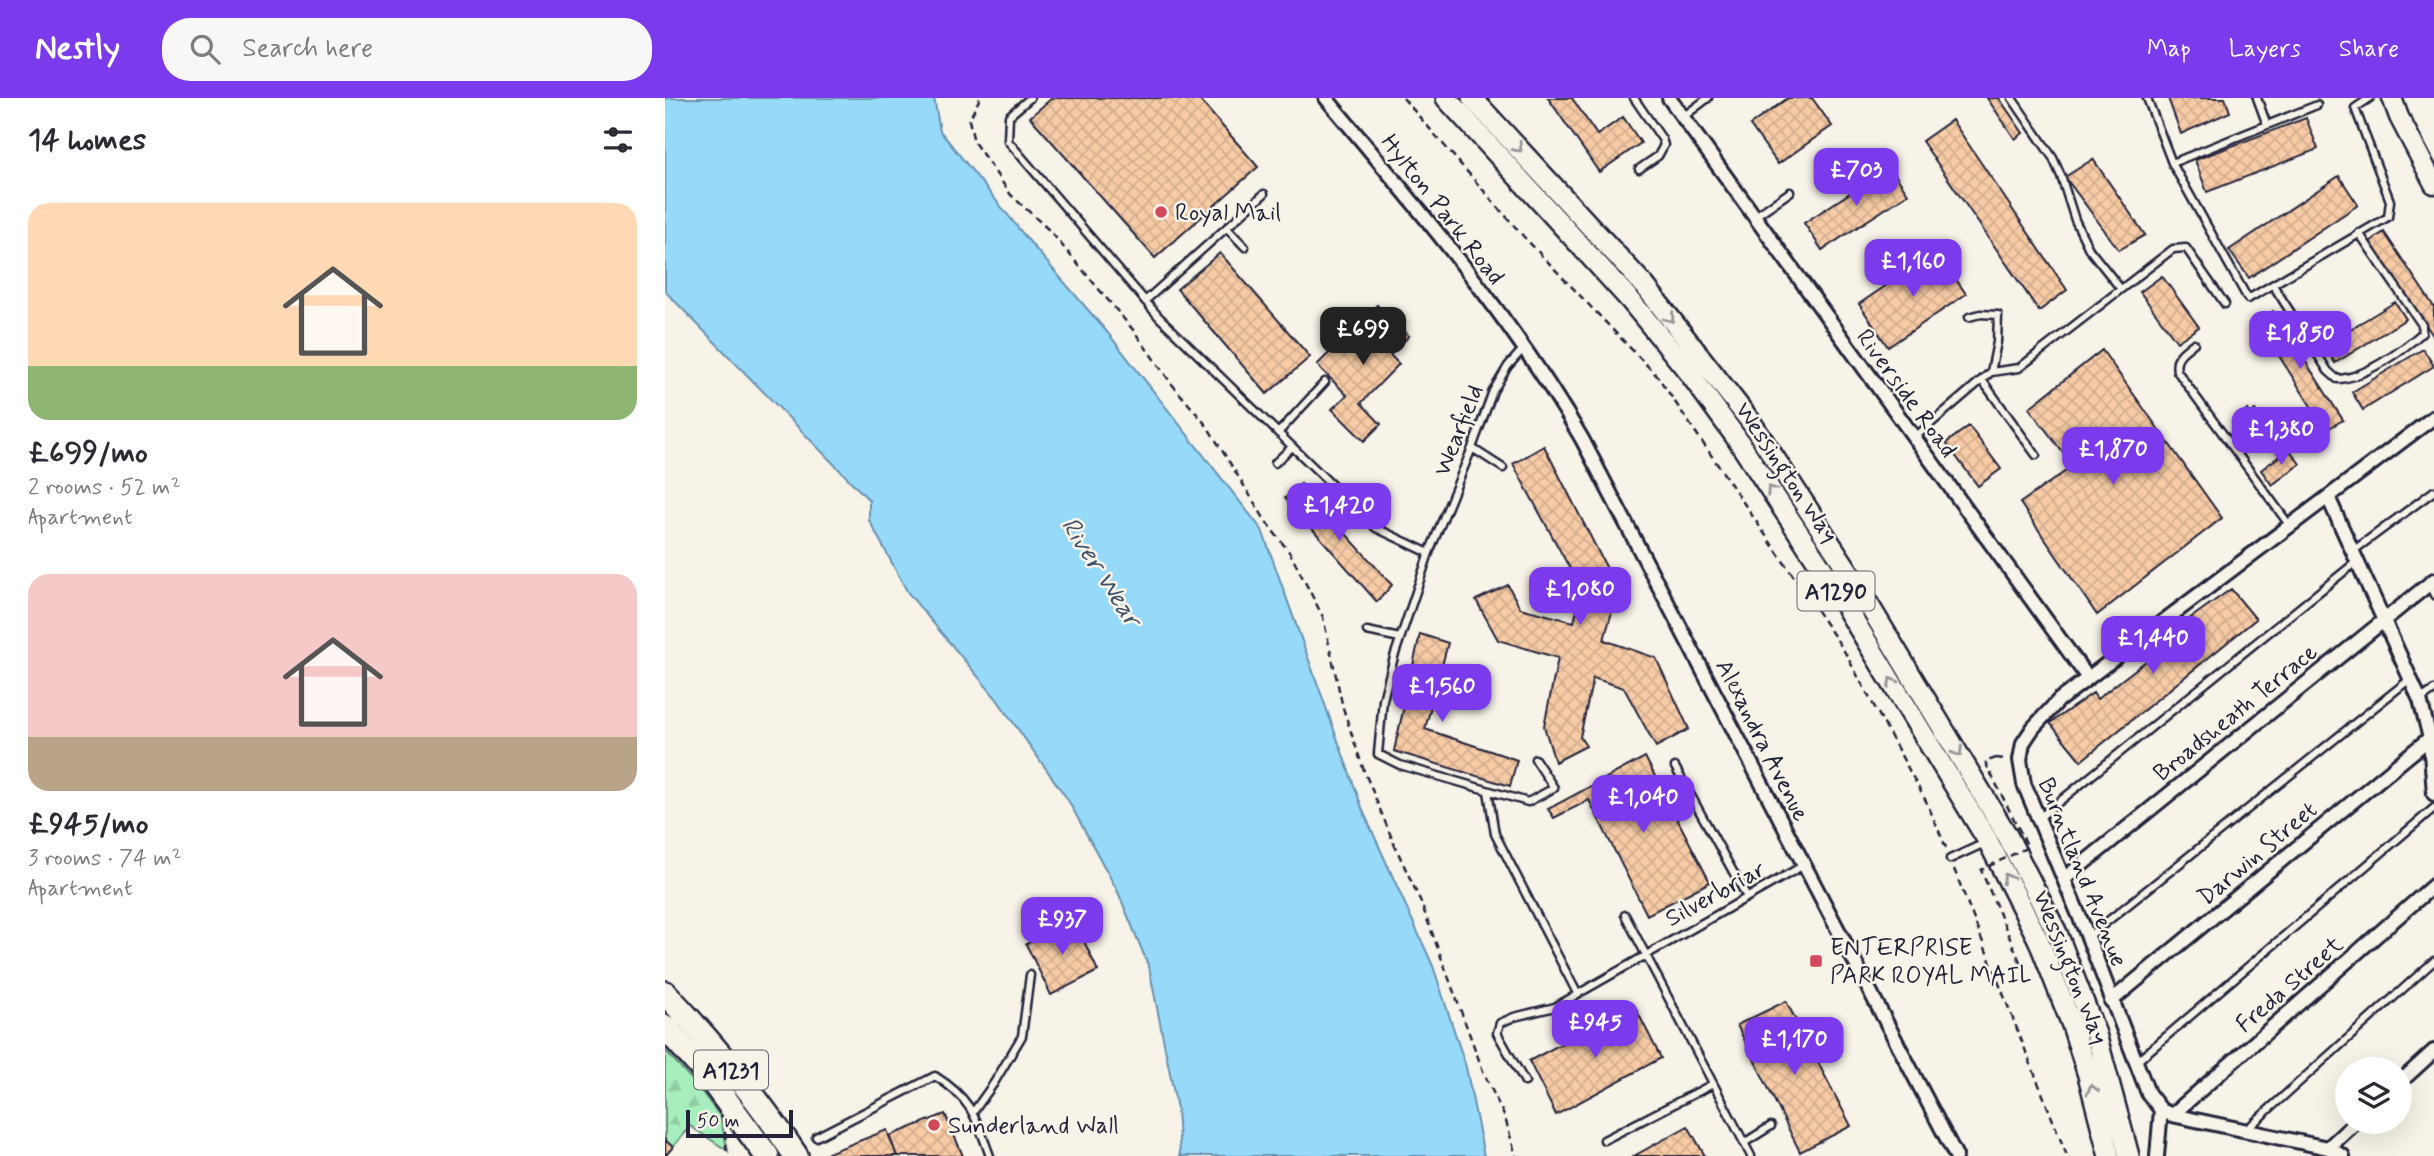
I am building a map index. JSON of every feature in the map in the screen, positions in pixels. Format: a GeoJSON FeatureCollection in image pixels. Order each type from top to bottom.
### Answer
{"type":"FeatureCollection","features":[{"type":"Feature","properties":{"kind":"highway","name":"A1231"},"geometry":{"type":"LineString","coordinates":[[665,993],[710,1044],[793,1152]]}},
{"type":"Feature","properties":{"kind":"highway","name":"A1231"},"geometry":{"type":"LineString","coordinates":[[665,1027],[706,1073],[767,1156]]}},
{"type":"Feature","properties":{"kind":"main road","name":"Wessington Way"},"geometry":{"type":"LineString","coordinates":[[1446,98],[1630,300],[1687,370],[1735,436],[1828,576],[1988,841],[2038,939],[2088,1075],[2109,1156]]}},
{"type":"Feature","properties":{"kind":"main road","name":"Wessington Way"},"geometry":{"type":"LineString","coordinates":[[1472,98],[1645,286],[1751,422],[1849,572],[2000,823],[2057,933],[2096,1034],[2129,1156]]}},
{"type":"Feature","properties":{"kind":"street","name":"Hylton Park Road"},"geometry":{"type":"LineString","coordinates":[[1326,98],[1398,183],[1524,348]]}},
{"type":"Feature","properties":{"kind":"street","name":"Riverside Road"},"geometry":{"type":"LineString","coordinates":[[1669,98],[2088,678]]}},
{"type":"Feature","properties":{"kind":"street"},"geometry":{"type":"LineString","coordinates":[[2392,98],[2434,184]]}},
{"type":"Feature","properties":{"kind":"street","name":"Alexandra Avenue"},"geometry":{"type":"LineString","coordinates":[[1524,348],[1555,392],[1582,439],[1956,1156]]}},
{"type":"Feature","properties":{"kind":"street","name":"Burntland Avenue"},"geometry":{"type":"LineString","coordinates":[[2167,1113],[2148,1093],[2088,937],[2037,819],[2024,784],[2020,760],[2023,743],[2059,700],[2434,417]]}},
{"type":"Feature","properties":{"kind":"street"},"geometry":{"type":"LineString","coordinates":[[2327,497],[2381,620],[2420,700],[2430,738],[2434,794]]}},
{"type":"Feature","properties":{"kind":"street","name":"Broadsheath Terrace"},"geometry":{"type":"LineString","coordinates":[[2064,879],[2381,620],[2432,586]]}},
{"type":"Feature","properties":{"kind":"street","name":"Darwin Street"},"geometry":{"type":"LineString","coordinates":[[2111,1001],[2430,738]]}},
{"type":"Feature","properties":{"kind":"street","name":"Freda Street"},"geometry":{"type":"LineString","coordinates":[[2167,1113],[2434,885]]}},
{"type":"Feature","properties":{"kind":"street"},"geometry":{"type":"LineString","coordinates":[[2412,1071],[2434,1051]]}},
{"type":"Feature","properties":{"kind":"street"},"geometry":{"type":"LineString","coordinates":[[2157,1156],[2167,1113],[2328,1148],[2343,1156]]}},
{"type":"Feature","properties":{"kind":"street"},"geometry":{"type":"LineString","coordinates":[[2328,1148],[2343,1134]]}},
{"type":"Feature","properties":{"kind":"lane"},"geometry":{"type":"LineString","coordinates":[[1030,98],[1009,116],[1008,141],[1159,317],[1376,528],[1429,553]]}},
{"type":"Feature","properties":{"kind":"lane"},"geometry":{"type":"LineString","coordinates":[[1634,98],[1664,145],[1658,156],[1639,169]]}},
{"type":"Feature","properties":{"kind":"lane"},"geometry":{"type":"LineString","coordinates":[[1683,117],[1708,98]]}},
{"type":"Feature","properties":{"kind":"lane"},"geometry":{"type":"LineString","coordinates":[[2012,98],[2053,158],[2088,250],[2120,288]]}},
{"type":"Feature","properties":{"kind":"lane"},"geometry":{"type":"LineString","coordinates":[[2147,98],[2172,163],[2248,299],[2388,216],[2390,201],[2352,98]]}},
{"type":"Feature","properties":{"kind":"lane"},"geometry":{"type":"LineString","coordinates":[[2257,98],[2267,125]]}},
{"type":"Feature","properties":{"kind":"lane"},"geometry":{"type":"LineString","coordinates":[[2355,108],[2370,98]]}},
{"type":"Feature","properties":{"kind":"lane"},"geometry":{"type":"LineString","coordinates":[[2172,163],[2317,105]]}},
{"type":"Feature","properties":{"kind":"lane"},"geometry":{"type":"LineString","coordinates":[[1754,216],[1790,192]]}},
{"type":"Feature","properties":{"kind":"lane"},"geometry":{"type":"LineString","coordinates":[[1145,301],[1264,194]]}},
{"type":"Feature","properties":{"kind":"lane"},"geometry":{"type":"LineString","coordinates":[[1227,228],[1245,247]]}},
{"type":"Feature","properties":{"kind":"lane"},"geometry":{"type":"LineString","coordinates":[[2273,285],[2328,371],[2337,379],[2349,379],[2359,375],[2412,342],[2421,333],[2422,325],[2359,233]]}},
{"type":"Feature","properties":{"kind":"lane"},"geometry":{"type":"LineString","coordinates":[[1913,438],[1991,372],[2018,368],[2173,249],[2186,248],[2225,304]]}},
{"type":"Feature","properties":{"kind":"lane"},"geometry":{"type":"LineString","coordinates":[[1969,317],[1980,314],[1998,315],[1997,342],[1991,372]]}},
{"type":"Feature","properties":{"kind":"lane"},"geometry":{"type":"LineString","coordinates":[[2194,343],[2178,356],[2175,362],[2177,371],[2290,526]]}},
{"type":"Feature","properties":{"kind":"lane","name":"Wearfield"},"geometry":{"type":"LineString","coordinates":[[1524,348],[1508,366],[1493,391],[1429,553],[1400,638],[1383,700],[1378,754],[1400,765],[1528,803],[1554,788],[1535,759]]}},
{"type":"Feature","properties":{"kind":"lane"},"geometry":{"type":"LineString","coordinates":[[1982,380],[2036,455]]}},
{"type":"Feature","properties":{"kind":"lane"},"geometry":{"type":"LineString","coordinates":[[1278,433],[1325,382]]}},
{"type":"Feature","properties":{"kind":"lane"},"geometry":{"type":"LineString","coordinates":[[1275,463],[1292,447]]}},
{"type":"Feature","properties":{"kind":"lane"},"geometry":{"type":"LineString","coordinates":[[1472,448],[1503,468]]}},
{"type":"Feature","properties":{"kind":"lane"},"geometry":{"type":"LineString","coordinates":[[2037,819],[2434,491]]}},
{"type":"Feature","properties":{"kind":"lane"},"geometry":{"type":"LineString","coordinates":[[1367,631],[1400,638]]}},
{"type":"Feature","properties":{"kind":"lane"},"geometry":{"type":"LineString","coordinates":[[2088,937],[2410,679]]}},
{"type":"Feature","properties":{"kind":"lane"},"geometry":{"type":"LineString","coordinates":[[2420,700],[2434,690]]}},
{"type":"Feature","properties":{"kind":"lane"},"geometry":{"type":"LineString","coordinates":[[1675,767],[1747,897]]}},
{"type":"Feature","properties":{"kind":"lane"},"geometry":{"type":"LineString","coordinates":[[1488,791],[1495,834],[1577,993]]}},
{"type":"Feature","properties":{"kind":"lane"},"geometry":{"type":"LineString","coordinates":[[2135,1063],[2434,808]]}},
{"type":"Feature","properties":{"kind":"lane"},"geometry":{"type":"LineString","coordinates":[[1950,859],[1988,841]]}},
{"type":"Feature","properties":{"kind":"lane","name":"Silverbriar"},"geometry":{"type":"LineString","coordinates":[[1525,1082],[1497,1032],[1500,1023],[1555,1007],[1804,865]]}},
{"type":"Feature","properties":{"kind":"lane"},"geometry":{"type":"LineString","coordinates":[[1625,915],[1645,955]]}},
{"type":"Feature","properties":{"kind":"lane","name":"Silverbriar"},"geometry":{"type":"LineString","coordinates":[[1645,955],[1751,1156]]}},
{"type":"Feature","properties":{"kind":"lane"},"geometry":{"type":"LineString","coordinates":[[2245,1131],[2434,961]]}},
{"type":"Feature","properties":{"kind":"lane"},"geometry":{"type":"LineString","coordinates":[[974,1111],[1022,1036],[1030,975]]}},
{"type":"Feature","properties":{"kind":"lane"},"geometry":{"type":"LineString","coordinates":[[816,1138],[936,1076],[956,1088],[974,1111],[990,1156]]}},
{"type":"Feature","properties":{"kind":"lane"},"geometry":{"type":"LineString","coordinates":[[1604,1140],[1713,1084]]}},
{"type":"Feature","properties":{"kind":"lane"},"geometry":{"type":"LineString","coordinates":[[1744,1143],[1771,1126]]}},
{"type":"Feature","properties":{"kind":"lane"},"geometry":{"type":"LineString","coordinates":[[2317,1156],[2328,1148]]}},
{"type":"Feature","properties":{"kind":"path"},"geometry":{"type":"LineString","coordinates":[[980,98],[969,120],[974,142],[1011,195],[1050,231],[1134,331],[1171,383],[1207,426],[1261,513],[1290,553],[1323,617],[1343,708],[1363,768],[1420,900],[1483,1071],[1505,1118],[1517,1156]]}},
{"type":"Feature","properties":{"kind":"path"},"geometry":{"type":"LineString","coordinates":[[1403,98],[1524,237],[1658,377],[1843,649],[1927,803],[2007,999],[2067,1156]]}},
{"type":"Feature","properties":{"kind":"path"},"geometry":{"type":"LineString","coordinates":[[1996,758],[1985,762],[2028,847],[1981,870],[2020,962]]}},
{"type":"Feature","properties":{"kind":"green space"},"geometry":{"type":"Polygon","coordinates":[[[665,1050],[720,1116],[728,1151],[690,1126],[673,1147],[665,1140],[665,1050]]]}},
{"type":"Feature","properties":{"kind":"water","name":"River Wear"},"geometry":{"type":"Polygon","coordinates":[[[665,98],[934,98],[940,131],[1107,332],[1262,530],[1364,813],[1433,966],[1466,1067],[1484,1156],[1180,1156],[1177,1109],[1149,967],[1118,892],[1068,800],[996,698],[908,593],[869,520],[869,500],[665,291],[665,98]]]}},
{"type":"Feature","properties":{"kind":"building","name":"Royal Mail"},"geometry":{"type":"Polygon","coordinates":[[[1052,98],[1198,98],[1258,167],[1155,258],[1030,117],[1052,98]]]}},
{"type":"Feature","properties":{"kind":"building"},"geometry":{"type":"Polygon","coordinates":[[[1548,98],[1572,98],[1597,135],[1623,117],[1641,143],[1599,172],[1548,98]]]}},
{"type":"Feature","properties":{"kind":"building"},"geometry":{"type":"Polygon","coordinates":[[[1788,98],[1812,98],[1832,126],[1778,164],[1750,125],[1788,98]]]}},
{"type":"Feature","properties":{"kind":"building"},"geometry":{"type":"Polygon","coordinates":[[[1987,98],[1999,98],[2023,133],[2015,139],[1987,98]]]}},
{"type":"Feature","properties":{"kind":"building"},"geometry":{"type":"Polygon","coordinates":[[[2168,98],[2225,98],[2230,112],[2181,134],[2168,98]]]}},
{"type":"Feature","properties":{"kind":"building"},"geometry":{"type":"Polygon","coordinates":[[[2306,118],[2318,149],[2207,192],[2195,160],[2306,118]]]}},
{"type":"Feature","properties":{"kind":"building"},"geometry":{"type":"Polygon","coordinates":[[[1952,120],[2067,290],[2039,311],[1922,141],[1952,120]]]}},
{"type":"Feature","properties":{"kind":"building"},"geometry":{"type":"Polygon","coordinates":[[[2093,159],[2145,235],[2119,250],[2065,177],[2093,159]]]}},
{"type":"Feature","properties":{"kind":"building"},"geometry":{"type":"Polygon","coordinates":[[[1890,167],[1908,194],[1822,250],[1804,223],[1890,167]]]}},
{"type":"Feature","properties":{"kind":"building"},"geometry":{"type":"Polygon","coordinates":[[[2339,176],[2358,205],[2249,278],[2229,250],[2339,176]]]}},
{"type":"Feature","properties":{"kind":"building"},"geometry":{"type":"Polygon","coordinates":[[[2384,232],[2434,307],[2434,337],[2370,242],[2384,232]]]}},
{"type":"Feature","properties":{"kind":"building"},"geometry":{"type":"Polygon","coordinates":[[[1937,251],[1966,294],[1888,347],[1859,304],[1937,251]]]}},
{"type":"Feature","properties":{"kind":"building"},"geometry":{"type":"Polygon","coordinates":[[[1220,253],[1310,357],[1267,394],[1177,289],[1220,253]]]}},
{"type":"Feature","properties":{"kind":"building"},"geometry":{"type":"Polygon","coordinates":[[[2162,276],[2199,327],[2177,342],[2140,292],[2162,276]]]}},
{"type":"Feature","properties":{"kind":"building"},"geometry":{"type":"Polygon","coordinates":[[[2395,302],[2406,319],[2335,363],[2324,345],[2395,302]]]}},
{"type":"Feature","properties":{"kind":"building"},"geometry":{"type":"Polygon","coordinates":[[[1377,305],[1409,336],[1390,355],[1399,364],[1361,403],[1381,424],[1364,441],[1332,409],[1347,395],[1317,365],[1377,305]]]}},
{"type":"Feature","properties":{"kind":"building"},"geometry":{"type":"Polygon","coordinates":[[[2273,311],[2343,420],[2326,430],[2257,321],[2273,311]]]}},
{"type":"Feature","properties":{"kind":"building"},"geometry":{"type":"Polygon","coordinates":[[[2423,349],[2434,366],[2363,410],[2352,392],[2423,349]]]}},
{"type":"Feature","properties":{"kind":"building"},"geometry":{"type":"Polygon","coordinates":[[[2102,350],[2222,518],[2097,615],[2020,503],[2073,466],[2029,408],[2102,350]]]}},
{"type":"Feature","properties":{"kind":"building"},"geometry":{"type":"Polygon","coordinates":[[[2248,410],[2251,414],[2255,410],[2261,418],[2257,421],[2269,437],[2252,449],[2232,422],[2248,410]]]}},
{"type":"Feature","properties":{"kind":"building"},"geometry":{"type":"Polygon","coordinates":[[[1969,426],[2001,469],[1978,486],[1946,443],[1969,426]]]}},
{"type":"Feature","properties":{"kind":"building"},"geometry":{"type":"Polygon","coordinates":[[[1544,446],[1618,590],[1604,640],[1656,658],[1689,729],[1656,747],[1624,688],[1593,678],[1580,737],[1586,746],[1555,762],[1544,726],[1558,658],[1498,640],[1476,600],[1508,585],[1520,608],[1574,622],[1582,591],[1513,464],[1544,446]]]}},
{"type":"Feature","properties":{"kind":"building"},"geometry":{"type":"Polygon","coordinates":[[[2289,449],[2300,464],[2272,485],[2261,470],[2289,449]]]}},
{"type":"Feature","properties":{"kind":"building"},"geometry":{"type":"Polygon","coordinates":[[[1301,484],[1392,585],[1377,602],[1285,498],[1301,484]]]}},
{"type":"Feature","properties":{"kind":"building"},"geometry":{"type":"Polygon","coordinates":[[[2231,589],[2256,619],[2081,761],[2050,723],[2093,693],[2097,699],[2182,633],[2178,627],[2231,589]]]}},
{"type":"Feature","properties":{"kind":"building"},"geometry":{"type":"Polygon","coordinates":[[[1420,634],[1448,643],[1425,729],[1517,760],[1510,786],[1394,751],[1420,634]]]}},
{"type":"Feature","properties":{"kind":"building"},"geometry":{"type":"Polygon","coordinates":[[[1645,757],[1710,882],[1647,915],[1589,800],[1554,818],[1548,809],[1645,757]]]}},
{"type":"Feature","properties":{"kind":"building"},"geometry":{"type":"Polygon","coordinates":[[[1074,920],[1098,971],[1051,995],[1026,944],[1074,920]]]}},
{"type":"Feature","properties":{"kind":"building"},"geometry":{"type":"Polygon","coordinates":[[[1786,1001],[1851,1126],[1800,1152],[1737,1025],[1786,1001]]]}},
{"type":"Feature","properties":{"kind":"building"},"geometry":{"type":"Polygon","coordinates":[[[1634,1005],[1661,1058],[1556,1115],[1529,1061],[1634,1005]]]}},
{"type":"Feature","properties":{"kind":"building","name":"Sunderland Wall"},"geometry":{"type":"Polygon","coordinates":[[[945,1114],[963,1156],[897,1156],[889,1136],[945,1114]]]}},
{"type":"Feature","properties":{"kind":"building"},"geometry":{"type":"Polygon","coordinates":[[[1688,1126],[1705,1156],[1634,1156],[1688,1126]]]}},
{"type":"Feature","properties":{"kind":"building"},"geometry":{"type":"Polygon","coordinates":[[[887,1130],[897,1156],[829,1156],[828,1153],[887,1130]]]}},
{"type":"Feature","properties":{"kind":"building"},"geometry":{"type":"Polygon","coordinates":[[[665,1140],[673,1147],[665,1156],[665,1140]]]}},
{"type":"Feature","properties":{"kind":"place","name":"Royal Mail"},"geometry":{"type":"Point","coordinates":[1161,212]}},
{"type":"Feature","properties":{"kind":"place","name":"ENTERPRISE PARK ROYAL MAIL"},"geometry":{"type":"Point","coordinates":[1816,961]}},
{"type":"Feature","properties":{"kind":"place","name":"Sunderland Wall"},"geometry":{"type":"Point","coordinates":[934,1125]}}]}
